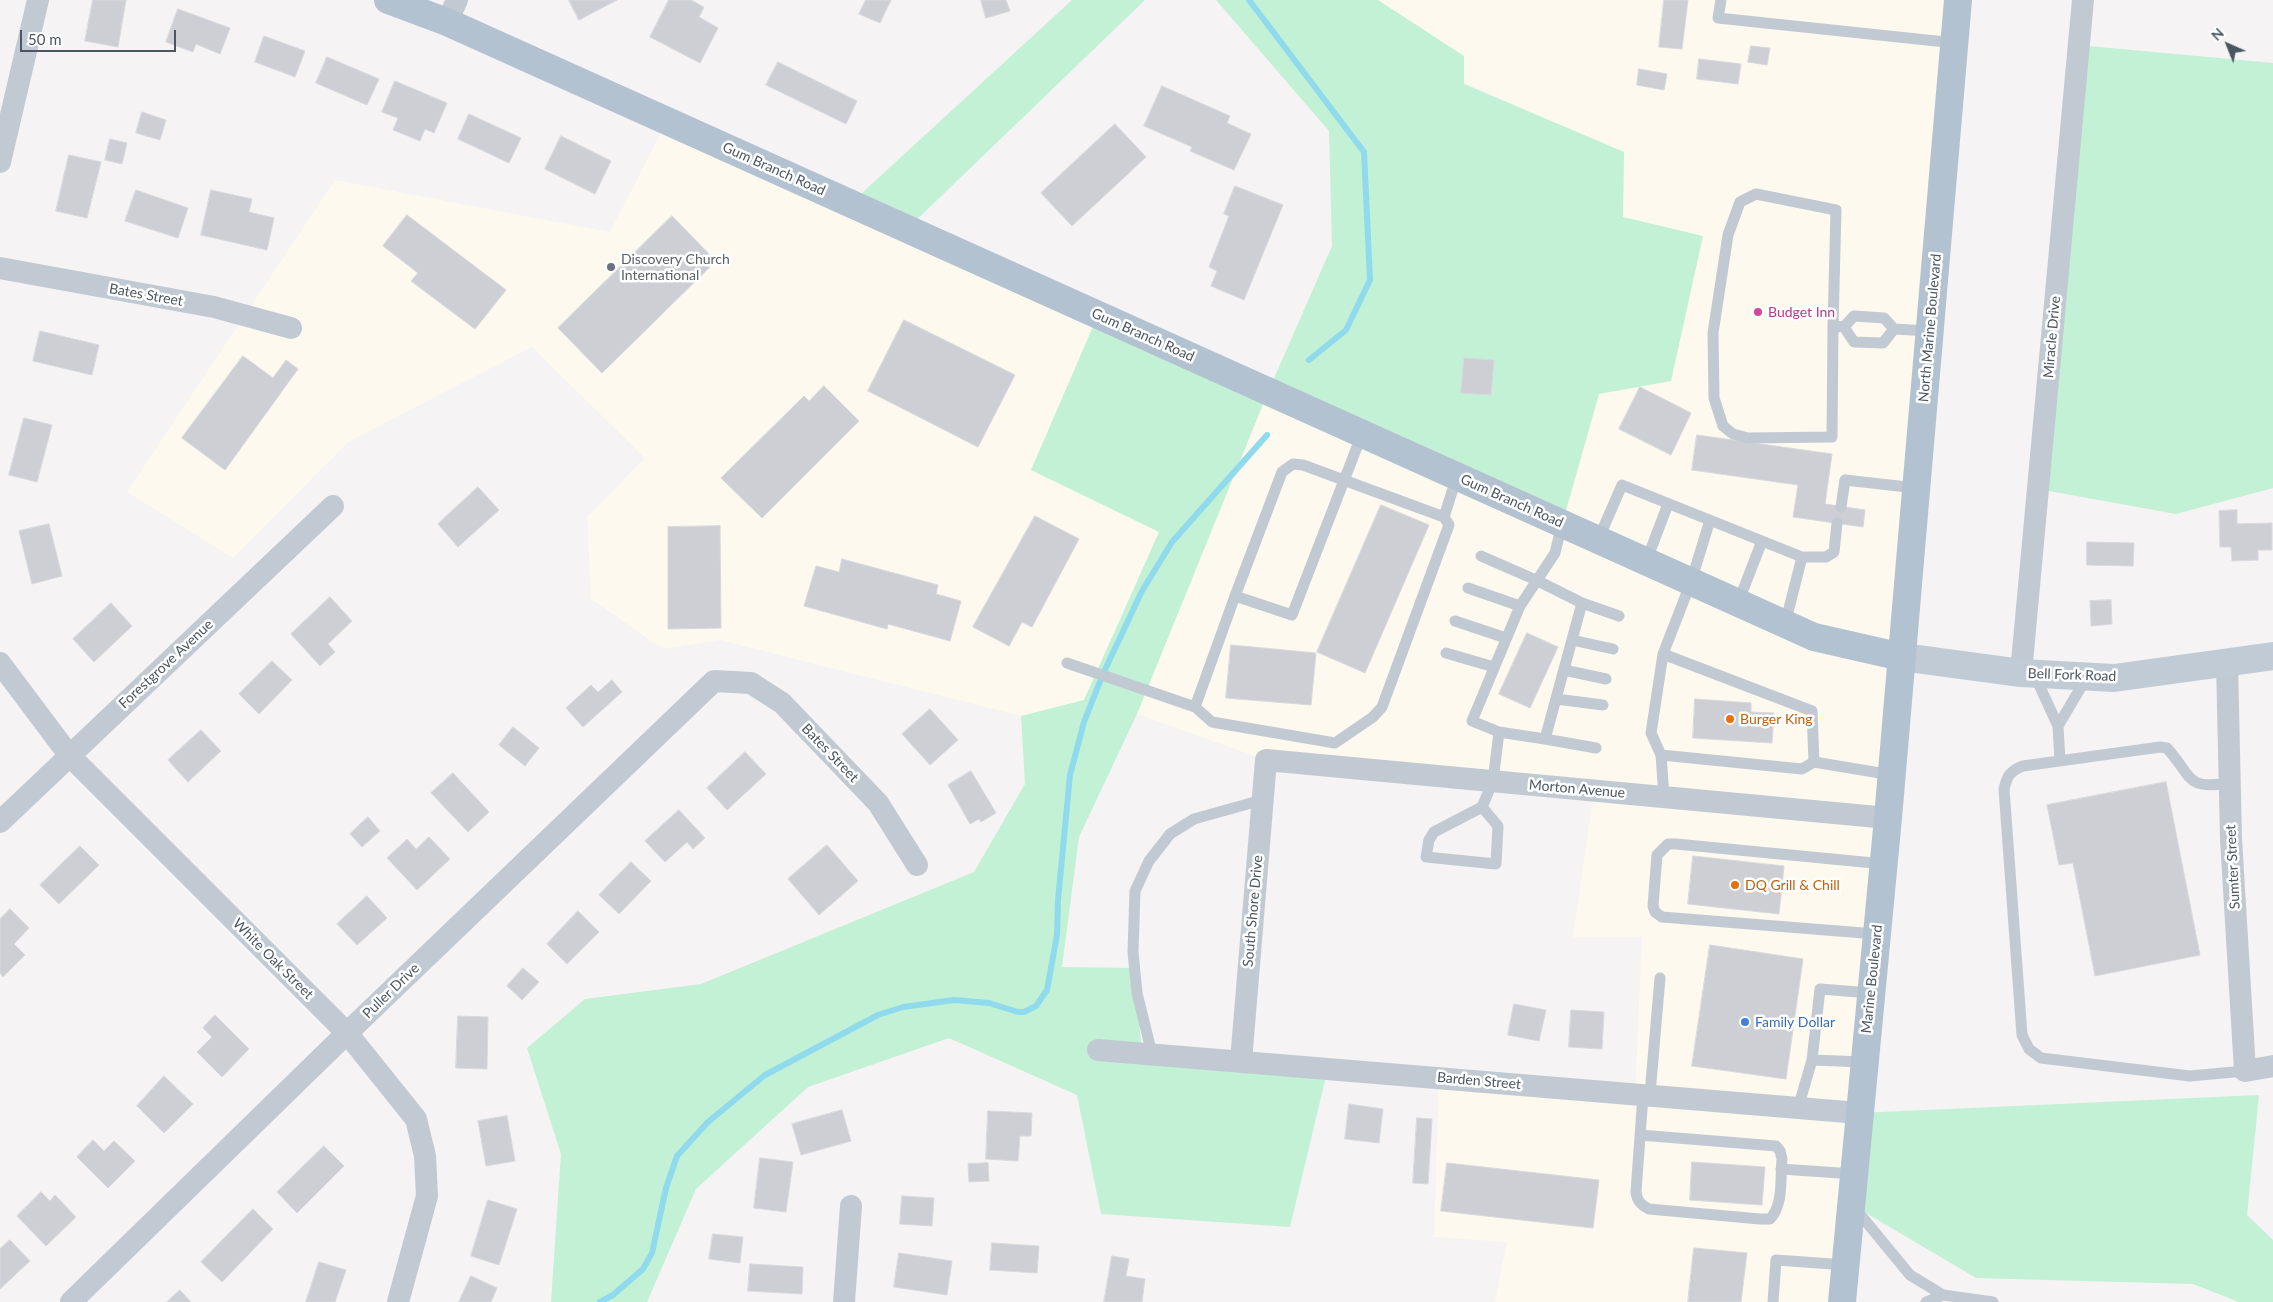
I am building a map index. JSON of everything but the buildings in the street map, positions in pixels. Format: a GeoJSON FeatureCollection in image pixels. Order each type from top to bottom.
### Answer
{"type":"FeatureCollection","features":[{"type":"Feature","properties":{"kind":"main road","name":"Gum Branch Road"},"geometry":{"type":"LineString","coordinates":[[388,0],[452,11],[1362,434],[1814,637],[1902,656]]}},
{"type":"Feature","properties":{"kind":"main road","name":"North Marine Boulevard"},"geometry":{"type":"LineString","coordinates":[[1902,656],[1958,0]]}},
{"type":"Feature","properties":{"kind":"main road","name":"Bell Fork Road"},"geometry":{"type":"LineString","coordinates":[[1902,656],[2028,674],[2114,678],[2273,656]]}},
{"type":"Feature","properties":{"kind":"main road","name":"Marine Boulevard"},"geometry":{"type":"LineString","coordinates":[[1842,1302],[1902,656]]}},
{"type":"Feature","properties":{"kind":"street"},"geometry":{"type":"LineString","coordinates":[[0,162],[38,0]]}},
{"type":"Feature","properties":{"kind":"street","name":"Miracle Drive"},"geometry":{"type":"LineString","coordinates":[[2028,674],[2082,0]]}},
{"type":"Feature","properties":{"kind":"street","name":"Bates Street"},"geometry":{"type":"LineString","coordinates":[[0,268],[214,307],[291,328]]}},
{"type":"Feature","properties":{"kind":"street","name":"Forestgrove Avenue"},"geometry":{"type":"LineString","coordinates":[[0,822],[333,506]]}},
{"type":"Feature","properties":{"kind":"street","name":"White Oak Street"},"geometry":{"type":"LineString","coordinates":[[0,663],[69,756],[347,1033],[416,1119],[425,1156],[427,1196],[398,1302]]}},
{"type":"Feature","properties":{"kind":"street","name":"Sumter Street"},"geometry":{"type":"LineString","coordinates":[[2227,663],[2230,839],[2245,1071]]}},
{"type":"Feature","properties":{"kind":"street","name":"Bates Street"},"geometry":{"type":"LineString","coordinates":[[714,681],[751,683],[782,703],[878,803],[917,865]]}},
{"type":"Feature","properties":{"kind":"street","name":"Puller Drive"},"geometry":{"type":"LineString","coordinates":[[71,1302],[347,1033],[714,681]]}},
{"type":"Feature","properties":{"kind":"street","name":"Morton Avenue"},"geometry":{"type":"LineString","coordinates":[[1266,760],[1888,818]]}},
{"type":"Feature","properties":{"kind":"street","name":"South Shore Drive"},"geometry":{"type":"LineString","coordinates":[[1241,1061],[1266,760]]}},
{"type":"Feature","properties":{"kind":"street","name":"Barden Street"},"geometry":{"type":"LineString","coordinates":[[1098,1050],[1859,1113]]}},
{"type":"Feature","properties":{"kind":"street"},"geometry":{"type":"LineString","coordinates":[[2245,1071],[2273,1066]]}},
{"type":"Feature","properties":{"kind":"street"},"geometry":{"type":"LineString","coordinates":[[844,1302],[851,1206]]}},
{"type":"Feature","properties":{"kind":"lane"},"geometry":{"type":"LineString","coordinates":[[1721,0],[1718,18],[1954,43]]}},
{"type":"Feature","properties":{"kind":"lane"},"geometry":{"type":"LineString","coordinates":[[1838,326],[1832,438],[1748,438],[1733,434],[1723,426],[1714,398],[1713,334],[1728,235],[1740,202],[1756,194],[1836,210],[1838,326],[1854,342],[1882,343],[1894,329]]}},
{"type":"Feature","properties":{"kind":"lane"},"geometry":{"type":"LineString","coordinates":[[1838,326],[1854,316],[1884,318],[1894,329],[1930,331]]}},
{"type":"Feature","properties":{"kind":"lane"},"geometry":{"type":"LineString","coordinates":[[1235,596],[1292,615],[1362,434]]}},
{"type":"Feature","properties":{"kind":"lane"},"geometry":{"type":"LineString","coordinates":[[1067,663],[1195,707],[1212,722],[1334,743],[1373,718],[1382,707],[1449,525],[1444,517],[1303,465],[1293,464],[1282,472],[1195,707]]}},
{"type":"Feature","properties":{"kind":"lane"},"geometry":{"type":"LineString","coordinates":[[1444,517],[1457,476]]}},
{"type":"Feature","properties":{"kind":"lane"},"geometry":{"type":"LineString","coordinates":[[1841,507],[1845,480],[1916,488]]}},
{"type":"Feature","properties":{"kind":"lane"},"geometry":{"type":"LineString","coordinates":[[1598,540],[1622,484],[1802,557],[1826,557],[1834,552],[1838,523]]}},
{"type":"Feature","properties":{"kind":"lane"},"geometry":{"type":"LineString","coordinates":[[1646,562],[1668,504]]}},
{"type":"Feature","properties":{"kind":"lane"},"geometry":{"type":"LineString","coordinates":[[1664,797],[1661,755],[1651,734],[1663,654],[1691,582],[1710,520]]}},
{"type":"Feature","properties":{"kind":"lane"},"geometry":{"type":"LineString","coordinates":[[1562,524],[1555,553],[1520,606],[1472,721],[1499,732],[1545,738],[1596,748]]}},
{"type":"Feature","properties":{"kind":"lane"},"geometry":{"type":"LineString","coordinates":[[1738,603],[1762,541]]}},
{"type":"Feature","properties":{"kind":"lane"},"geometry":{"type":"LineString","coordinates":[[1481,556],[1582,603],[1619,616]]}},
{"type":"Feature","properties":{"kind":"lane"},"geometry":{"type":"LineString","coordinates":[[1785,624],[1802,557]]}},
{"type":"Feature","properties":{"kind":"lane"},"geometry":{"type":"LineString","coordinates":[[1468,588],[1520,606]]}},
{"type":"Feature","properties":{"kind":"lane"},"geometry":{"type":"LineString","coordinates":[[1545,738],[1582,603]]}},
{"type":"Feature","properties":{"kind":"lane"},"geometry":{"type":"LineString","coordinates":[[1455,621],[1506,638]]}},
{"type":"Feature","properties":{"kind":"lane"},"geometry":{"type":"LineString","coordinates":[[1572,640],[1613,649]]}},
{"type":"Feature","properties":{"kind":"lane"},"geometry":{"type":"LineString","coordinates":[[1446,653],[1494,667]]}},
{"type":"Feature","properties":{"kind":"lane"},"geometry":{"type":"LineString","coordinates":[[1663,654],[1812,711],[1814,762]]}},
{"type":"Feature","properties":{"kind":"lane"},"geometry":{"type":"LineString","coordinates":[[1564,670],[1606,680]]}},
{"type":"Feature","properties":{"kind":"lane"},"geometry":{"type":"LineString","coordinates":[[2028,674],[2058,726],[2060,761]]}},
{"type":"Feature","properties":{"kind":"lane"},"geometry":{"type":"LineString","coordinates":[[2058,726],[2088,676]]}},
{"type":"Feature","properties":{"kind":"lane"},"geometry":{"type":"LineString","coordinates":[[1556,699],[1603,704]]}},
{"type":"Feature","properties":{"kind":"lane"},"geometry":{"type":"LineString","coordinates":[[1482,807],[1498,826],[1496,864],[1426,857],[1429,840],[1434,832],[1482,807],[1494,781],[1499,732]]}},
{"type":"Feature","properties":{"kind":"lane"},"geometry":{"type":"LineString","coordinates":[[2230,783],[2209,786],[2198,785],[2188,778],[2167,748],[2160,747],[2060,761],[2013,770],[2007,777],[2004,789],[2022,1035],[2029,1049],[2041,1058],[2190,1076],[2245,1071]]}},
{"type":"Feature","properties":{"kind":"lane"},"geometry":{"type":"LineString","coordinates":[[1661,755],[1802,769],[1814,762],[1892,775]]}},
{"type":"Feature","properties":{"kind":"lane"},"geometry":{"type":"LineString","coordinates":[[1152,1054],[1137,993],[1133,952],[1135,891],[1149,861],[1170,834],[1194,819],[1262,800]]}},
{"type":"Feature","properties":{"kind":"lane"},"geometry":{"type":"LineString","coordinates":[[1876,934],[1662,917],[1655,912],[1653,906],[1657,855],[1668,844],[1676,844],[1884,864]]}},
{"type":"Feature","properties":{"kind":"lane"},"geometry":{"type":"LineString","coordinates":[[1640,1135],[1776,1146],[1780,1151],[1781,1169],[1778,1205],[1770,1219],[1649,1209],[1642,1206],[1637,1200],[1640,1135],[1660,978]]}},
{"type":"Feature","properties":{"kind":"lane"},"geometry":{"type":"LineString","coordinates":[[1798,1108],[1812,1060],[1820,988],[1871,993]]}},
{"type":"Feature","properties":{"kind":"lane"},"geometry":{"type":"LineString","coordinates":[[1812,1060],[1864,1062]]}},
{"type":"Feature","properties":{"kind":"lane"},"geometry":{"type":"LineString","coordinates":[[1781,1169],[1854,1174]]}},
{"type":"Feature","properties":{"kind":"lane"},"geometry":{"type":"LineString","coordinates":[[1851,1204],[1910,1275],[1943,1295],[1959,1300],[1993,1302]]}},
{"type":"Feature","properties":{"kind":"lane"},"geometry":{"type":"LineString","coordinates":[[1773,1302],[1776,1260],[1846,1265]]}},
{"type":"Feature","properties":{"kind":"lane"},"geometry":{"type":"LineString","coordinates":[[1926,1302],[1943,1295]]}},
{"type":"Feature","properties":{"kind":"shaded area"},"geometry":{"type":"Polygon","coordinates":[[[1378,0],[1958,0],[1842,1302],[1495,1302],[1507,1242],[1434,1237],[1439,1077],[1635,1094],[1642,937],[1573,937],[1594,791],[1266,760],[1137,714],[1268,392],[1563,524],[1599,394],[1703,236],[1623,217],[1624,152],[1464,83],[1464,56],[1378,0]]]}},
{"type":"Feature","properties":{"kind":"shaded area"},"geometry":{"type":"Polygon","coordinates":[[[667,121],[1098,315],[1031,470],[1159,532],[1084,700],[1021,716],[720,640],[663,649],[591,599],[587,517],[645,458],[532,347],[348,442],[233,558],[127,492],[335,180],[610,232],[667,121]]]}},
{"type":"Feature","properties":{"kind":"green space"},"geometry":{"type":"Polygon","coordinates":[[[1072,0],[1145,0],[907,229],[850,204],[1072,0]]]}},
{"type":"Feature","properties":{"kind":"green space"},"geometry":{"type":"Polygon","coordinates":[[[1216,0],[1378,0],[1464,56],[1464,84],[1624,152],[1623,217],[1703,236],[1671,381],[1599,394],[1562,524],[1268,392],[1332,246],[1329,131],[1216,0]]]}},
{"type":"Feature","properties":{"kind":"green space"},"geometry":{"type":"Polygon","coordinates":[[[2078,45],[2273,63],[2273,488],[2176,514],[2038,489],[2078,45]]]}},
{"type":"Feature","properties":{"kind":"green space"},"geometry":{"type":"Polygon","coordinates":[[[1098,315],[1268,392],[1137,714],[1079,837],[1062,967],[1134,968],[1142,1053],[1328,1068],[1290,1227],[1101,1214],[1077,1095],[949,1038],[808,1087],[696,1189],[647,1302],[551,1302],[561,1154],[527,1048],[585,999],[701,984],[974,872],[1025,784],[1021,716],[1084,700],[1159,532],[1031,470],[1098,315]]]}},
{"type":"Feature","properties":{"kind":"green space"},"geometry":{"type":"Polygon","coordinates":[[[2259,1095],[2247,1215],[2273,1240],[2273,1302],[2239,1302],[2193,1284],[1976,1278],[1851,1204],[1859,1113],[2259,1095]]]}},
{"type":"Feature","properties":{"kind":"waterway"},"geometry":{"type":"LineString","coordinates":[[1249,0],[1364,152],[1370,280],[1346,330],[1309,360]]}},
{"type":"Feature","properties":{"kind":"waterway"},"geometry":{"type":"LineString","coordinates":[[600,1302],[613,1295],[643,1269],[652,1253],[666,1188],[677,1156],[708,1122],[765,1075],[878,1015],[903,1007],[954,1000],[989,1003],[1018,1012],[1024,1012],[1036,1006],[1047,990],[1057,935],[1058,900],[1070,775],[1084,722],[1103,674],[1142,591],[1172,542],[1267,435]]}},
{"type":"Feature","properties":{"kind":"place","name":"Discovery Church International"},"geometry":{"type":"Point","coordinates":[611,267]}},
{"type":"Feature","properties":{"kind":"place","name":"Budget Inn"},"geometry":{"type":"Point","coordinates":[1758,312]}},
{"type":"Feature","properties":{"kind":"place","name":"Burger King"},"geometry":{"type":"Point","coordinates":[1730,719]}},
{"type":"Feature","properties":{"kind":"place","name":"DQ Grill & Chill"},"geometry":{"type":"Point","coordinates":[1735,885]}},
{"type":"Feature","properties":{"kind":"place","name":"Family Dollar"},"geometry":{"type":"Point","coordinates":[1745,1022]}}]}
